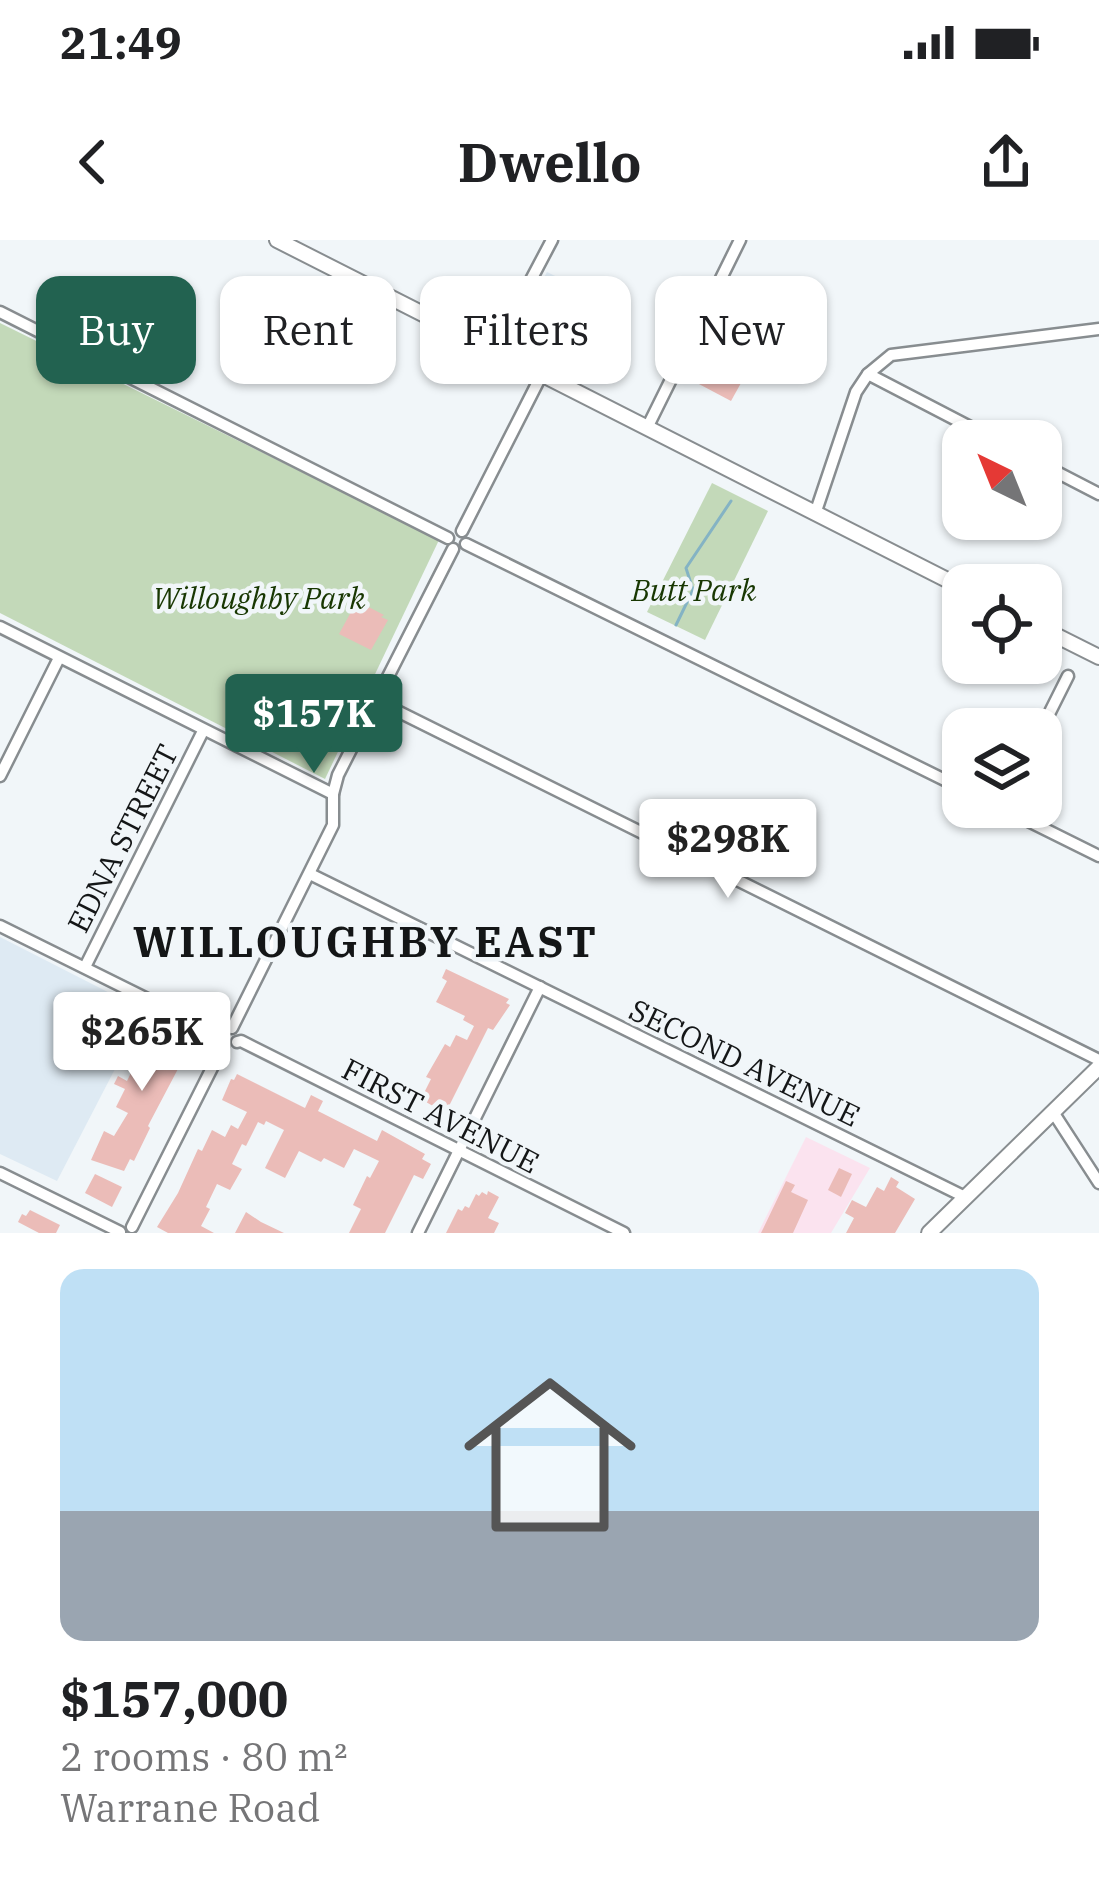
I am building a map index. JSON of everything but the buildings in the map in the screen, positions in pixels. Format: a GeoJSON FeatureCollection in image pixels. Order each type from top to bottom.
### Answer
{"type":"FeatureCollection","features":[{"type":"Feature","properties":{"kind":"main road"},"geometry":{"type":"LineString","coordinates":[[277,240],[420,312]]}},
{"type":"Feature","properties":{"kind":"main road"},"geometry":{"type":"LineString","coordinates":[[561,384],[942,578]]}},
{"type":"Feature","properties":{"kind":"main road"},"geometry":{"type":"LineString","coordinates":[[1062,638],[1099,657]]}},
{"type":"Feature","properties":{"kind":"main road"},"geometry":{"type":"LineString","coordinates":[[928,1233],[1099,1063]]}},
{"type":"Feature","properties":{"kind":"street"},"geometry":{"type":"LineString","coordinates":[[533,276],[552,240]]}},
{"type":"Feature","properties":{"kind":"street"},"geometry":{"type":"LineString","coordinates":[[647,428],[740,240]]}},
{"type":"Feature","properties":{"kind":"street"},"geometry":{"type":"LineString","coordinates":[[0,312],[459,550],[537,384]]}},
{"type":"Feature","properties":{"kind":"street"},"geometry":{"type":"LineString","coordinates":[[815,514],[856,392],[868,374],[891,355],[1099,329]]}},
{"type":"Feature","properties":{"kind":"street"},"geometry":{"type":"LineString","coordinates":[[868,374],[957,420]]}},
{"type":"Feature","properties":{"kind":"street"},"geometry":{"type":"LineString","coordinates":[[1062,475],[1099,494]]}},
{"type":"Feature","properties":{"kind":"street"},"geometry":{"type":"LineString","coordinates":[[464,537],[942,778]]}},
{"type":"Feature","properties":{"kind":"street"},"geometry":{"type":"LineString","coordinates":[[232,1028],[333,825],[338,775],[450,543]]}},
{"type":"Feature","properties":{"kind":"street"},"geometry":{"type":"LineString","coordinates":[[0,627],[333,794]]}},
{"type":"Feature","properties":{"kind":"street"},"geometry":{"type":"LineString","coordinates":[[0,776],[59,658]]}},
{"type":"Feature","properties":{"kind":"street"},"geometry":{"type":"LineString","coordinates":[[1052,708],[1068,676]]}},
{"type":"Feature","properties":{"kind":"street"},"geometry":{"type":"LineString","coordinates":[[377,701],[1099,1063]]}},
{"type":"Feature","properties":{"kind":"street","name":"EDNA STREET"},"geometry":{"type":"LineString","coordinates":[[85,967],[203,731]]}},
{"type":"Feature","properties":{"kind":"street"},"geometry":{"type":"LineString","coordinates":[[1044,828],[1099,856]]}},
{"type":"Feature","properties":{"kind":"street","name":"SECOND AVENUE"},"geometry":{"type":"LineString","coordinates":[[310,874],[965,1197]]}},
{"type":"Feature","properties":{"kind":"street"},"geometry":{"type":"LineString","coordinates":[[0,926],[229,1047],[237,1042],[232,1028]]}},
{"type":"Feature","properties":{"kind":"street"},"geometry":{"type":"LineString","coordinates":[[418,1233],[540,987]]}},
{"type":"Feature","properties":{"kind":"street"},"geometry":{"type":"LineString","coordinates":[[0,1173],[128,1231],[222,1029],[232,1028]]}},
{"type":"Feature","properties":{"kind":"street","name":"FIRST AVENUE"},"geometry":{"type":"LineString","coordinates":[[237,1042],[624,1233]]}},
{"type":"Feature","properties":{"kind":"street"},"geometry":{"type":"LineString","coordinates":[[1053,1112],[1099,1183]]}},
{"type":"Feature","properties":{"kind":"shaded area"},"geometry":{"type":"Polygon","coordinates":[[[0,937],[145,1011],[57,1181],[0,1154],[0,937]]]}},
{"type":"Feature","properties":{"kind":"shaded area"},"geometry":{"type":"Polygon","coordinates":[[[806,1137],[870,1168],[831,1233],[758,1233],[806,1137]]]}},
{"type":"Feature","properties":{"kind":"green space","name":"Willoughby Park"},"geometry":{"type":"Polygon","coordinates":[[[0,323],[36,341],[36,384],[123,384],[439,540],[325,779],[0,613],[0,323]]]}},
{"type":"Feature","properties":{"kind":"green space","name":"Butt Park"},"geometry":{"type":"Polygon","coordinates":[[[712,483],[768,511],[705,640],[647,612],[712,483]]]}},
{"type":"Feature","properties":{"kind":"waterway"},"geometry":{"type":"LineString","coordinates":[[676,625],[693,590],[686,568],[731,501]]}},
{"type":"Feature","properties":{"kind":"district","name":"WILLOUGHBY EAST"},"geometry":{"type":"Point","coordinates":[366,941]}}]}
